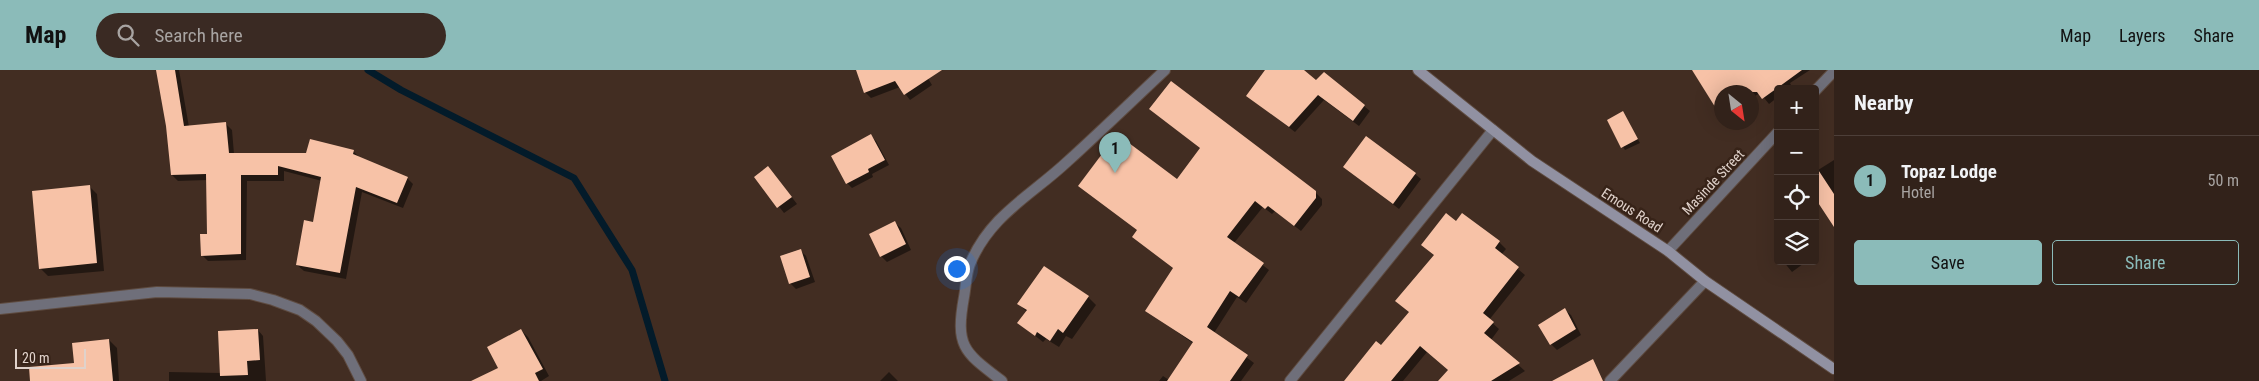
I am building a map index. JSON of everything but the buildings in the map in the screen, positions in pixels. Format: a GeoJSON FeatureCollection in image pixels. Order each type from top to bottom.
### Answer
{"type":"FeatureCollection","features":[{"type":"Feature","properties":{"kind":"street"},"geometry":{"type":"LineString","coordinates":[[1002,381],[979,363],[962,344],[959,321],[970,265],[974,256],[987,232],[1016,202],[1068,162],[1165,70]]}},
{"type":"Feature","properties":{"kind":"street","name":"Emous Road"},"geometry":{"type":"LineString","coordinates":[[1418,70],[1532,161],[1668,251],[1705,281],[1834,369]]}},
{"type":"Feature","properties":{"kind":"street"},"geometry":{"type":"LineString","coordinates":[[1819,88],[1834,71]]}},
{"type":"Feature","properties":{"kind":"street"},"geometry":{"type":"LineString","coordinates":[[1290,381],[1493,130]]}},
{"type":"Feature","properties":{"kind":"street","name":"Masinde Street"},"geometry":{"type":"LineString","coordinates":[[1668,251],[1774,136]]}},
{"type":"Feature","properties":{"kind":"street"},"geometry":{"type":"LineString","coordinates":[[1610,381],[1705,281]]}},
{"type":"Feature","properties":{"kind":"street"},"geometry":{"type":"LineString","coordinates":[[0,309],[157,292],[250,294],[300,310],[316,321],[337,341],[348,355],[362,381]]}},
{"type":"Feature","properties":{"kind":"waterway"},"geometry":{"type":"LineString","coordinates":[[368,70],[401,90],[574,178],[632,270],[665,381]]}},
{"type":"Feature","properties":{"kind":"place","name":"Topaz Lodge"},"geometry":{"type":"Point","coordinates":[1115,173]}}]}
